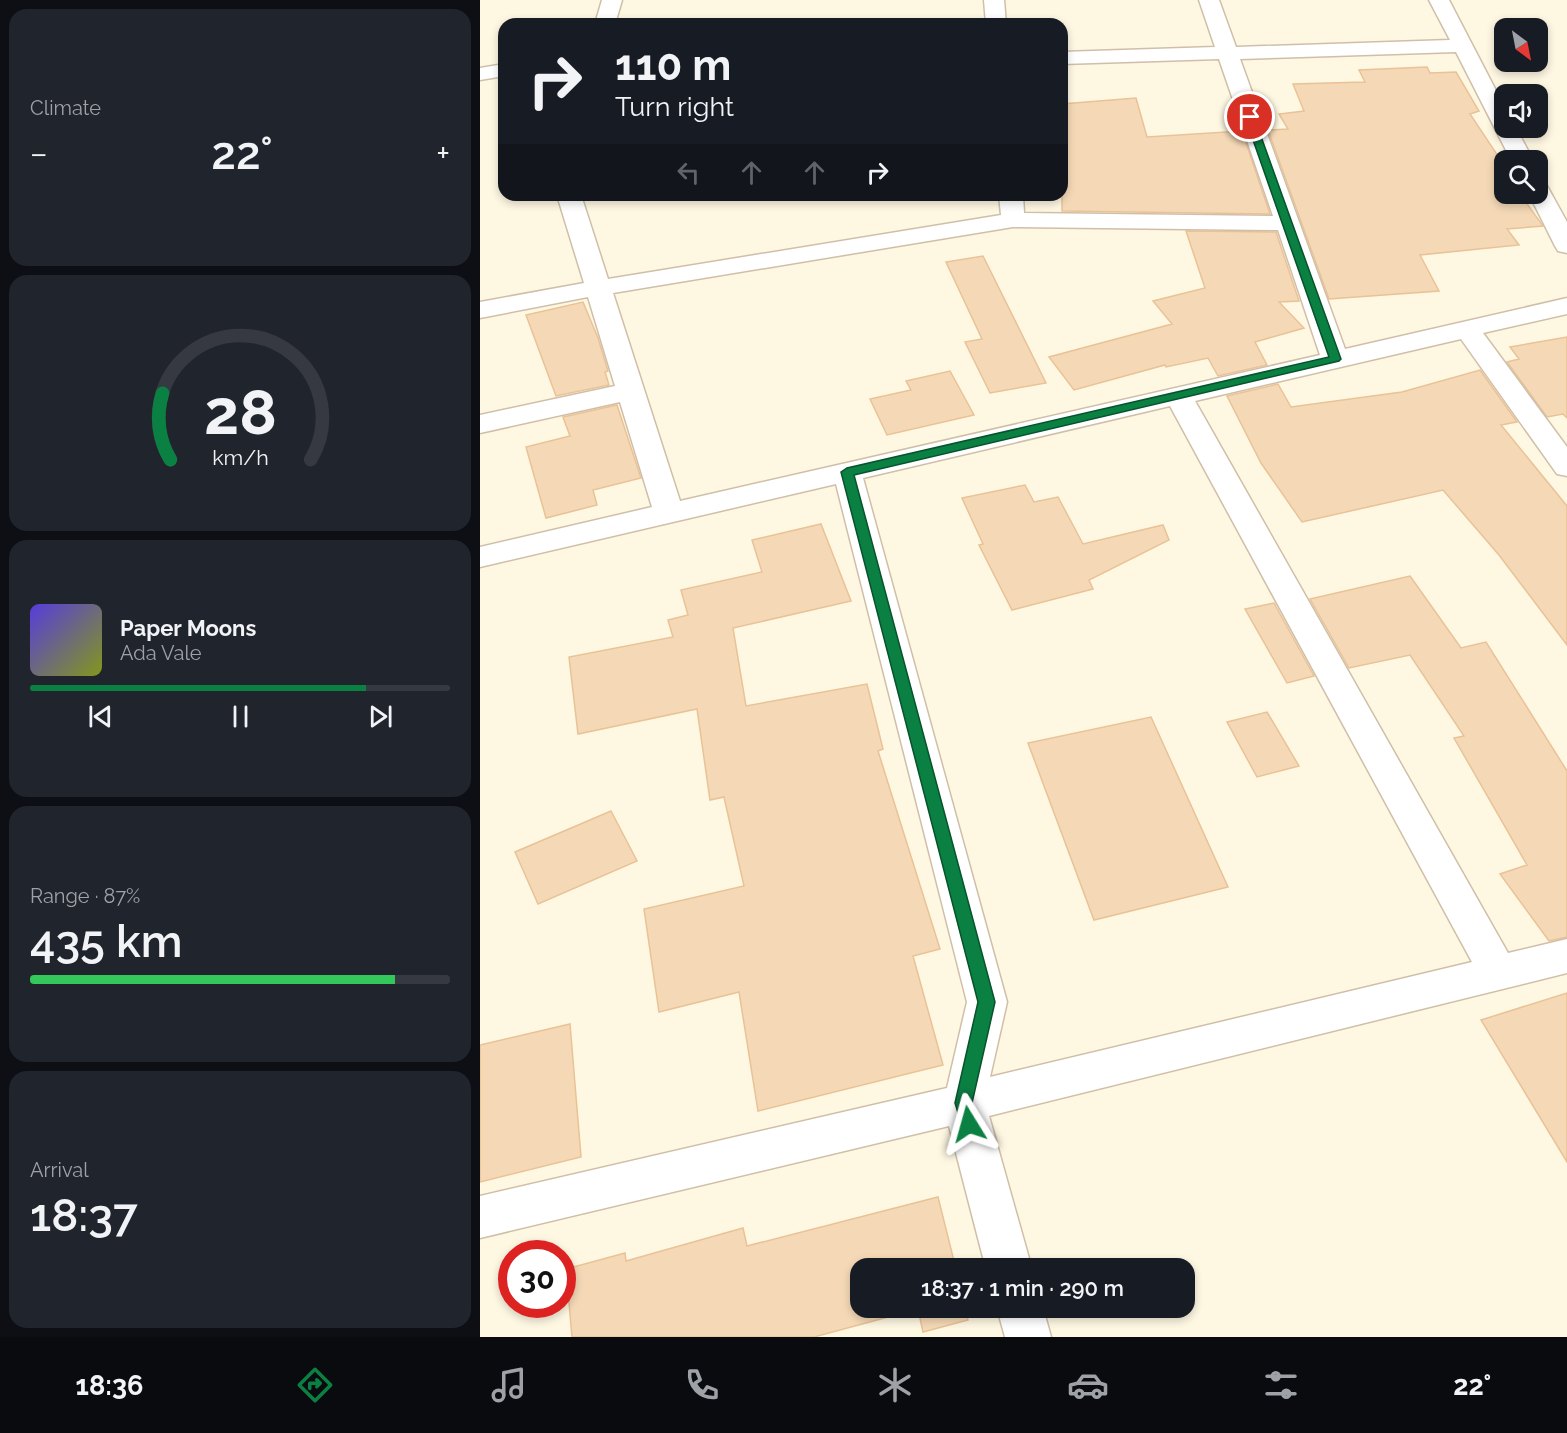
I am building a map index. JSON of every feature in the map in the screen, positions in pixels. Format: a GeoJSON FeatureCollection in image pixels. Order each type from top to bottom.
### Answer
{"type":"FeatureCollection","features":[{"type":"Feature","properties":{"kind":"street"},"geometry":{"type":"LineString","coordinates":[[607,18],[612,0]]}},
{"type":"Feature","properties":{"kind":"street"},"geometry":{"type":"LineString","coordinates":[[994,0],[996,18]]}},
{"type":"Feature","properties":{"kind":"street"},"geometry":{"type":"LineString","coordinates":[[1209,0],[1335,359]]}},
{"type":"Feature","properties":{"kind":"street"},"geometry":{"type":"LineString","coordinates":[[1439,0],[1494,106]]}},
{"type":"Feature","properties":{"kind":"street"},"geometry":{"type":"LineString","coordinates":[[1068,58],[1462,46]]}},
{"type":"Feature","properties":{"kind":"street"},"geometry":{"type":"LineString","coordinates":[[480,74],[498,71]]}},
{"type":"Feature","properties":{"kind":"street"},"geometry":{"type":"LineString","coordinates":[[570,201],[669,513]]}},
{"type":"Feature","properties":{"kind":"street"},"geometry":{"type":"LineString","coordinates":[[1011,201],[1013,220]]}},
{"type":"Feature","properties":{"kind":"street"},"geometry":{"type":"LineString","coordinates":[[1546,204],[1567,246]]}},
{"type":"Feature","properties":{"kind":"street"},"geometry":{"type":"LineString","coordinates":[[480,310],[598,288],[1013,220],[1287,223]]}},
{"type":"Feature","properties":{"kind":"street"},"geometry":{"type":"LineString","coordinates":[[480,557],[1567,306]]}},
{"type":"Feature","properties":{"kind":"street"},"geometry":{"type":"LineString","coordinates":[[1467,329],[1567,467]]}},
{"type":"Feature","properties":{"kind":"street"},"geometry":{"type":"LineString","coordinates":[[480,424],[631,392]]}},
{"type":"Feature","properties":{"kind":"street"},"geometry":{"type":"LineString","coordinates":[[1178,395],[1498,972]]}},
{"type":"Feature","properties":{"kind":"street"},"geometry":{"type":"LineString","coordinates":[[847,472],[987,1002],[964,1103],[1006,1258]]}},
{"type":"Feature","properties":{"kind":"street"},"geometry":{"type":"LineString","coordinates":[[480,1217],[964,1103],[1567,956]]}},
{"type":"Feature","properties":{"kind":"street"},"geometry":{"type":"LineString","coordinates":[[1023,1318],[1028,1337]]}},
{"type":"Feature","properties":{"kind":"building"},"geometry":{"type":"Polygon","coordinates":[[[1427,67],[1430,73],[1456,72],[1479,111],[1470,114],[1494,150],[1494,204],[1527,204],[1543,226],[1507,229],[1519,245],[1420,255],[1439,291],[1329,299],[1268,130],[1288,129],[1279,114],[1304,111],[1293,84],[1365,82],[1359,70],[1427,67]]]}},
{"type":"Feature","properties":{"kind":"building"},"geometry":{"type":"Polygon","coordinates":[[[1136,98],[1147,137],[1242,131],[1270,214],[1062,211],[1062,201],[1068,201],[1068,104],[1136,98]]]}},
{"type":"Feature","properties":{"kind":"building"},"geometry":{"type":"Polygon","coordinates":[[[1186,231],[1276,232],[1299,301],[1279,302],[1304,328],[1255,342],[1267,365],[1218,376],[1208,358],[1166,367],[1165,365],[1074,390],[1049,357],[1172,324],[1153,301],[1205,288],[1186,231]]]}},
{"type":"Feature","properties":{"kind":"building"},"geometry":{"type":"Polygon","coordinates":[[[983,256],[1046,383],[990,393],[965,342],[982,339],[946,262],[983,256]]]}},
{"type":"Feature","properties":{"kind":"building"},"geometry":{"type":"Polygon","coordinates":[[[583,302],[598,338],[608,371],[605,372],[609,385],[556,396],[526,315],[583,302]]]}},
{"type":"Feature","properties":{"kind":"building"},"geometry":{"type":"Polygon","coordinates":[[[1567,337],[1567,418],[1563,414],[1547,417],[1507,362],[1519,359],[1510,347],[1567,337]]]}},
{"type":"Feature","properties":{"kind":"building"},"geometry":{"type":"Polygon","coordinates":[[[1480,370],[1517,422],[1501,425],[1567,506],[1567,645],[1499,555],[1443,490],[1302,522],[1261,463],[1227,396],[1278,384],[1291,407],[1402,392],[1480,370]]]}},
{"type":"Feature","properties":{"kind":"building"},"geometry":{"type":"Polygon","coordinates":[[[950,371],[974,415],[887,435],[870,399],[911,390],[906,381],[950,371]]]}},
{"type":"Feature","properties":{"kind":"building"},"geometry":{"type":"Polygon","coordinates":[[[617,405],[641,478],[593,490],[597,505],[546,518],[526,447],[570,436],[563,417],[617,405]]]}},
{"type":"Feature","properties":{"kind":"building"},"geometry":{"type":"Polygon","coordinates":[[[1025,485],[1034,502],[1058,497],[1083,544],[1163,525],[1169,540],[1089,580],[1093,589],[1012,610],[979,545],[983,544],[962,498],[1025,485]]]}},
{"type":"Feature","properties":{"kind":"building"},"geometry":{"type":"Polygon","coordinates":[[[821,524],[851,601],[733,628],[746,706],[867,684],[883,749],[878,751],[940,949],[913,956],[943,1065],[758,1111],[739,992],[659,1012],[644,909],[744,886],[724,797],[710,800],[697,709],[578,734],[569,657],[673,637],[668,620],[688,615],[681,590],[762,572],[752,540],[821,524]]]}},
{"type":"Feature","properties":{"kind":"building"},"geometry":{"type":"Polygon","coordinates":[[[1410,576],[1461,648],[1486,642],[1567,771],[1567,937],[1549,941],[1500,874],[1527,865],[1454,738],[1464,736],[1410,655],[1349,668],[1310,599],[1410,576]]]}},
{"type":"Feature","properties":{"kind":"building"},"geometry":{"type":"Polygon","coordinates":[[[1274,603],[1314,676],[1287,683],[1245,609],[1274,603]]]}},
{"type":"Feature","properties":{"kind":"building"},"geometry":{"type":"Polygon","coordinates":[[[1267,712],[1299,766],[1257,777],[1227,722],[1267,712]]]}},
{"type":"Feature","properties":{"kind":"building"},"geometry":{"type":"Polygon","coordinates":[[[1151,717],[1228,887],[1094,920],[1028,743],[1151,717]]]}},
{"type":"Feature","properties":{"kind":"building"},"geometry":{"type":"Polygon","coordinates":[[[611,811],[637,861],[538,904],[515,852],[611,811]]]}},
{"type":"Feature","properties":{"kind":"building"},"geometry":{"type":"Polygon","coordinates":[[[1567,993],[1567,1162],[1481,1020],[1567,993]]]}},
{"type":"Feature","properties":{"kind":"building"},"geometry":{"type":"Polygon","coordinates":[[[570,1024],[581,1157],[480,1182],[480,1045],[570,1024]]]}},
{"type":"Feature","properties":{"kind":"building"},"geometry":{"type":"Polygon","coordinates":[[[938,1197],[953,1258],[850,1258],[850,1318],[885,1318],[814,1337],[572,1337],[570,1318],[576,1318],[576,1266],[625,1253],[626,1261],[743,1228],[747,1246],[938,1197]]]}},
{"type":"Feature","properties":{"kind":"building"},"geometry":{"type":"Polygon","coordinates":[[[920,1318],[968,1318],[968,1320],[923,1332],[920,1318]]]}},
{"type":"Feature","properties":{"kind":"route"},"geometry":{"type":"LineString","coordinates":[[969,1124],[964,1103],[987,1002],[847,472],[1335,359],[1250,117]]}}]}
